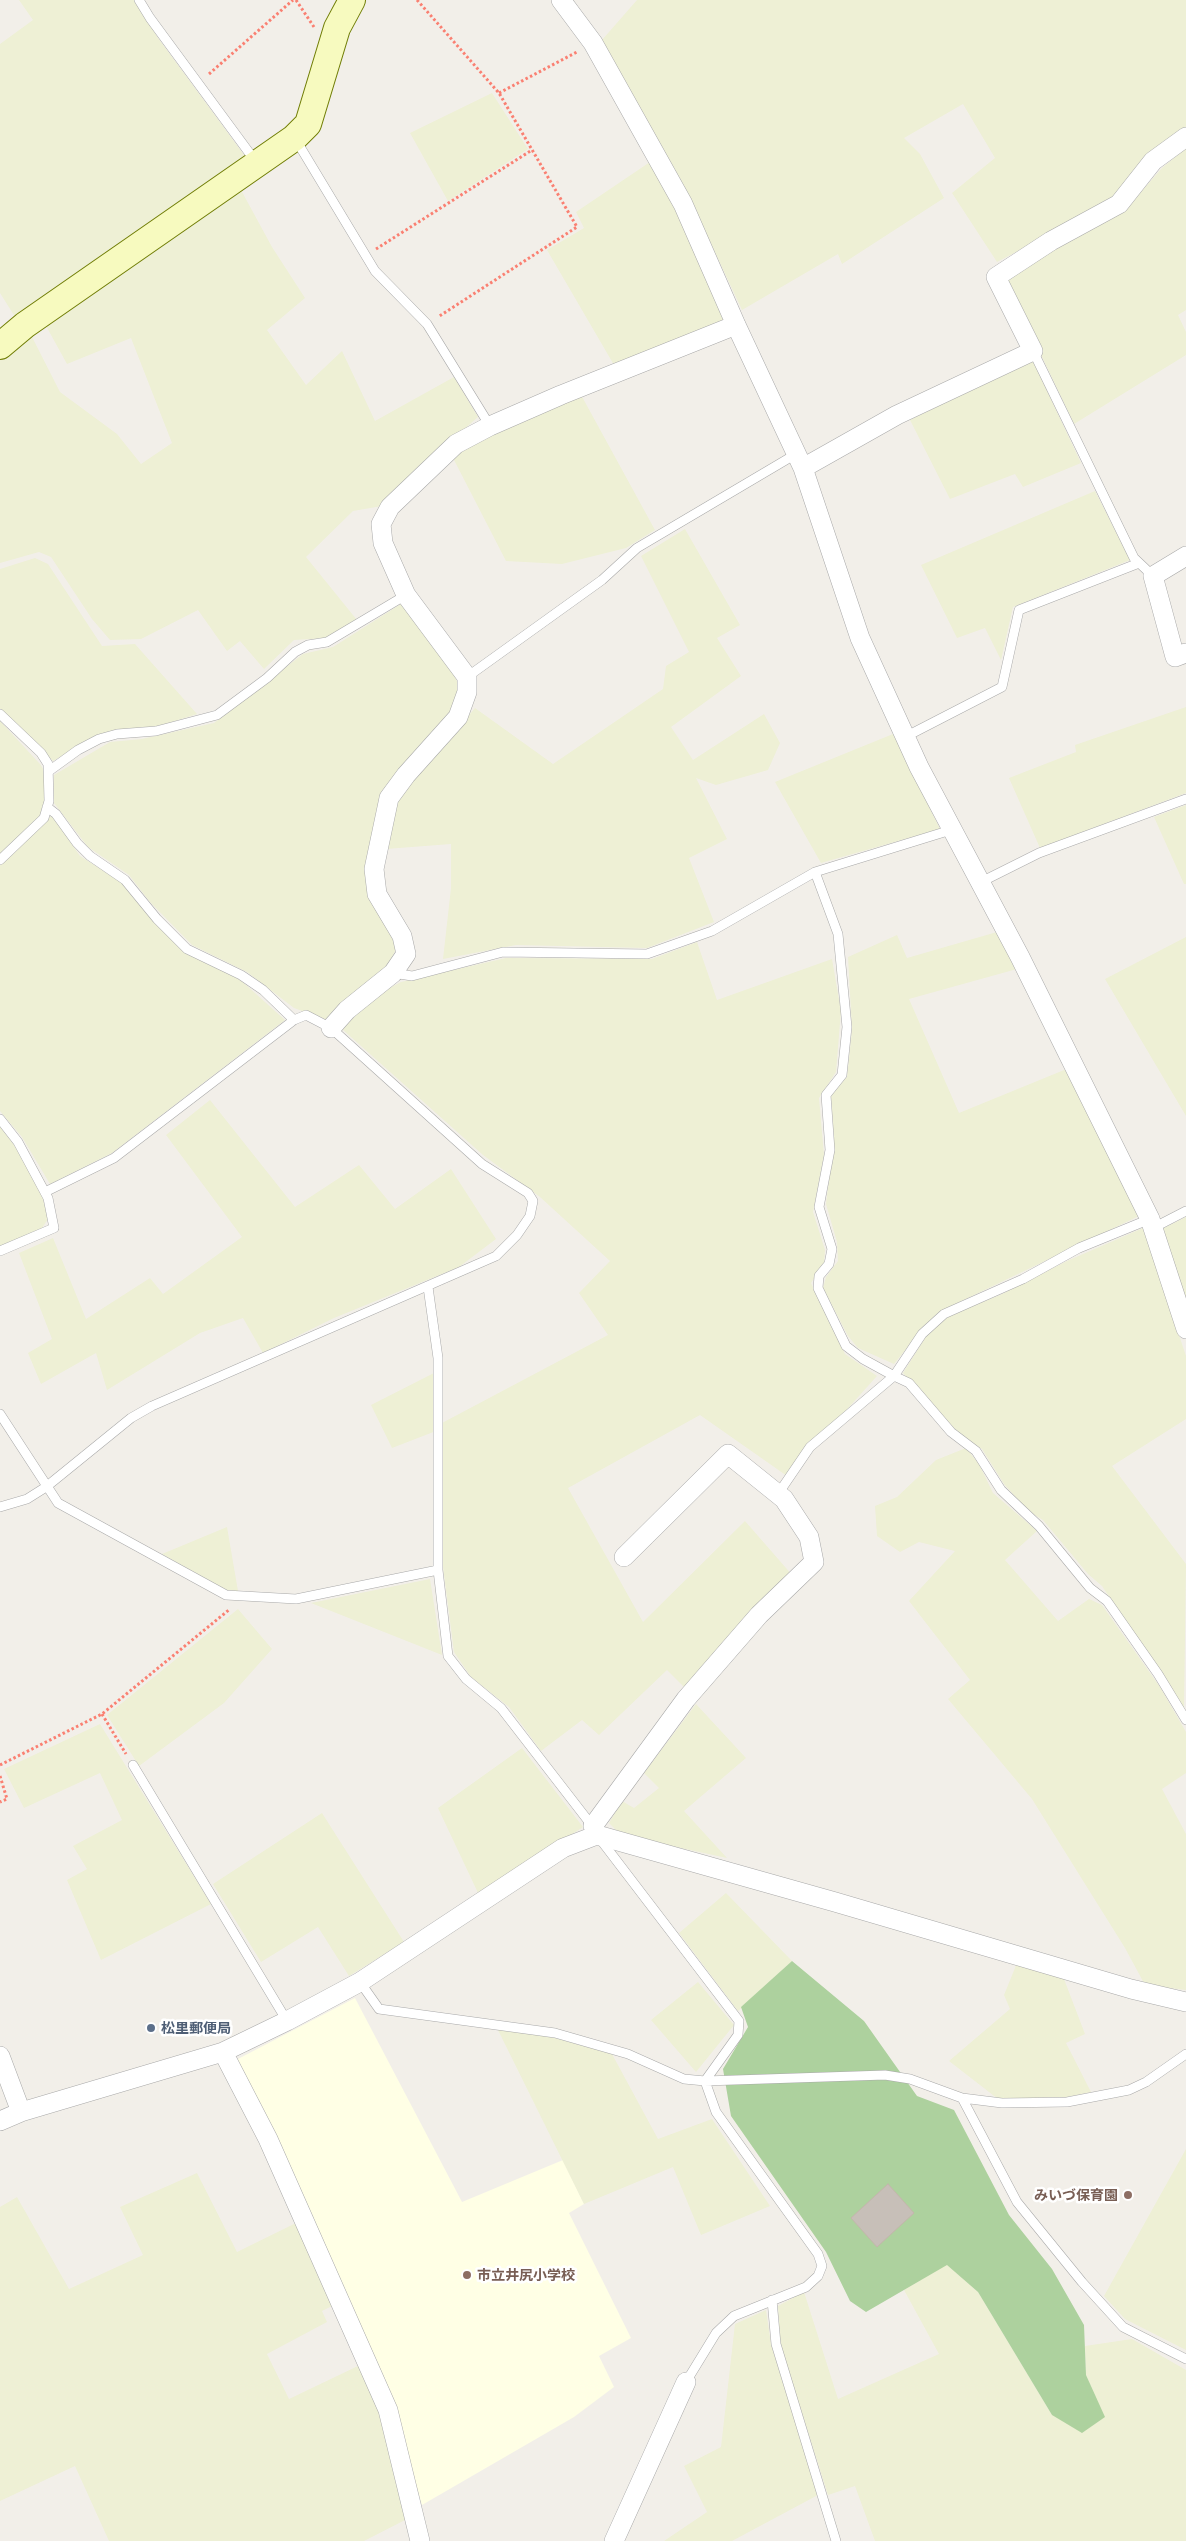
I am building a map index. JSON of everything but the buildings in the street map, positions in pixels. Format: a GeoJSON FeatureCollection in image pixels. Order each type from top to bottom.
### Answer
{"type":"FeatureCollection","features":[{"type":"Feature","properties":{"kind":"street"},"geometry":{"type":"LineString","coordinates":[[0,346],[294,138],[308,124],[312,115],[337,28],[352,0]]}},
{"type":"Feature","properties":{"kind":"street"},"geometry":{"type":"LineString","coordinates":[[561,0],[593,43],[684,204],[736,325],[800,461],[860,638],[951,830],[1024,965],[1151,1224],[1186,1329]]}},
{"type":"Feature","properties":{"kind":"street"},"geometry":{"type":"LineString","coordinates":[[800,461],[1032,351],[996,277],[1051,241],[1119,204],[1153,161],[1186,136]]}},
{"type":"Feature","properties":{"kind":"street"},"geometry":{"type":"LineString","coordinates":[[332,1028],[347,1010],[393,973],[406,954],[402,936],[377,894],[374,869],[390,798],[406,775],[458,717],[467,692],[467,677],[406,595],[383,543],[381,524],[390,507],[456,444],[490,426],[561,394],[736,325]]}},
{"type":"Feature","properties":{"kind":"street"},"geometry":{"type":"LineString","coordinates":[[1186,556],[1146,570],[1175,657],[1186,653]]}},
{"type":"Feature","properties":{"kind":"street"},"geometry":{"type":"LineString","coordinates":[[0,2121],[21,2112],[223,2052],[287,2021],[360,1982],[563,1848],[595,1830],[686,1699],[759,1615],[814,1562],[809,1537],[784,1499],[728,1454],[624,1557]]}},
{"type":"Feature","properties":{"kind":"street"},"geometry":{"type":"LineString","coordinates":[[595,1830],[1131,1989],[1186,2002]]}},
{"type":"Feature","properties":{"kind":"street"},"geometry":{"type":"LineString","coordinates":[[223,2052],[268,2139],[388,2410],[420,2541]]}},
{"type":"Feature","properties":{"kind":"street"},"geometry":{"type":"LineString","coordinates":[[0,2056],[21,2112]]}},
{"type":"Feature","properties":{"kind":"street"},"geometry":{"type":"LineString","coordinates":[[614,2541],[686,2382]]}},
{"type":"Feature","properties":{"kind":"lane"},"geometry":{"type":"LineString","coordinates":[[139,0],[258,165]]}},
{"type":"Feature","properties":{"kind":"lane"},"geometry":{"type":"LineString","coordinates":[[294,138],[375,271],[427,324],[490,426]]}},
{"type":"Feature","properties":{"kind":"lane"},"geometry":{"type":"LineString","coordinates":[[906,737],[1002,687],[1019,610],[1146,570],[1134,558],[1104,501],[1032,351]]}},
{"type":"Feature","properties":{"kind":"lane"},"geometry":{"type":"LineString","coordinates":[[467,677],[602,580],[637,548],[800,461]]}},
{"type":"Feature","properties":{"kind":"lane"},"geometry":{"type":"LineString","coordinates":[[49,771],[78,750],[100,739],[117,734],[156,730],[217,715],[267,678],[295,652],[308,645],[327,642],[406,595]]}},
{"type":"Feature","properties":{"kind":"lane"},"geometry":{"type":"LineString","coordinates":[[0,714],[41,753],[48,764],[49,771],[47,807],[44,818],[0,860]]}},
{"type":"Feature","properties":{"kind":"lane"},"geometry":{"type":"LineString","coordinates":[[979,883],[1039,854],[1186,799]]}},
{"type":"Feature","properties":{"kind":"lane"},"geometry":{"type":"LineString","coordinates":[[47,807],[56,814],[77,843],[90,856],[125,880],[157,919],[187,949],[241,975],[263,990],[294,1020]]}},
{"type":"Feature","properties":{"kind":"lane"},"geometry":{"type":"LineString","coordinates":[[393,973],[412,976],[503,952],[648,954],[712,931],[815,872],[951,830]]}},
{"type":"Feature","properties":{"kind":"lane"},"geometry":{"type":"LineString","coordinates":[[815,872],[838,934],[847,1027],[842,1075],[826,1095],[830,1150],[819,1207],[832,1249],[829,1264],[819,1276],[818,1288],[846,1346],[863,1359],[909,1383],[951,1432],[976,1451],[1001,1490],[1039,1526],[1090,1588],[1107,1601],[1158,1674],[1186,1720]]}},
{"type":"Feature","properties":{"kind":"lane"},"geometry":{"type":"LineString","coordinates":[[0,1507],[27,1499],[46,1487],[131,1418],[152,1406],[496,1256],[517,1235],[530,1216],[533,1201],[528,1193],[482,1164],[332,1028],[306,1015],[294,1020],[114,1158],[45,1192]]}},
{"type":"Feature","properties":{"kind":"lane"},"geometry":{"type":"LineString","coordinates":[[0,1119],[18,1142],[48,1198],[54,1228],[0,1250]]}},
{"type":"Feature","properties":{"kind":"lane"},"geometry":{"type":"LineString","coordinates":[[778,1494],[810,1447],[894,1376],[922,1334],[944,1314],[1022,1279],[1079,1248],[1186,1211]]}},
{"type":"Feature","properties":{"kind":"lane"},"geometry":{"type":"LineString","coordinates":[[428,1287],[438,1358],[438,1570],[448,1656],[466,1679],[501,1708],[739,2021],[738,2035],[706,2081]]}},
{"type":"Feature","properties":{"kind":"lane"},"geometry":{"type":"LineString","coordinates":[[0,1414],[58,1503],[226,1595],[296,1599],[438,1570]]}},
{"type":"Feature","properties":{"kind":"lane"},"geometry":{"type":"LineString","coordinates":[[133,1765],[287,2021]]}},
{"type":"Feature","properties":{"kind":"lane"},"geometry":{"type":"LineString","coordinates":[[360,1982],[379,2009],[555,2033],[628,2054],[684,2079],[706,2081],[885,2075],[910,2079],[962,2098],[1002,2103],[1067,2102],[1120,2091],[1146,2082],[1186,2054]]}},
{"type":"Feature","properties":{"kind":"lane"},"geometry":{"type":"LineString","coordinates":[[686,2382],[716,2333],[734,2316],[806,2287],[818,2276],[822,2266],[818,2254],[716,2112],[706,2081]]}},
{"type":"Feature","properties":{"kind":"lane"},"geometry":{"type":"LineString","coordinates":[[962,2098],[1018,2202],[1082,2282],[1123,2326],[1186,2359]]}},
{"type":"Feature","properties":{"kind":"lane"},"geometry":{"type":"LineString","coordinates":[[772,2300],[776,2344],[836,2541]]}},
{"type":"Feature","properties":{"kind":"path"},"geometry":{"type":"LineString","coordinates":[[198,84],[293,0]]}},
{"type":"Feature","properties":{"kind":"path"},"geometry":{"type":"LineString","coordinates":[[417,0],[499,93],[577,227],[427,324]]}},
{"type":"Feature","properties":{"kind":"path"},"geometry":{"type":"LineString","coordinates":[[499,93],[593,43]]}},
{"type":"Feature","properties":{"kind":"path"},"geometry":{"type":"LineString","coordinates":[[366,255],[532,150]]}},
{"type":"Feature","properties":{"kind":"path"},"geometry":{"type":"LineString","coordinates":[[0,1765],[102,1714],[247,1596]]}},
{"type":"Feature","properties":{"kind":"path"},"geometry":{"type":"LineString","coordinates":[[102,1714],[133,1765]]}},
{"type":"Feature","properties":{"kind":"path"},"geometry":{"type":"LineString","coordinates":[[0,1776],[7,1799],[0,1802]]}},
{"type":"Feature","properties":{"kind":"shaded area"},"geometry":{"type":"Polygon","coordinates":[[[19,0],[135,0],[158,38],[247,159],[17,320],[0,293],[0,44],[33,20],[19,0]]]}},
{"type":"Feature","properties":{"kind":"shaded area"},"geometry":{"type":"Polygon","coordinates":[[[637,0],[1186,0],[1186,129],[1117,199],[997,262],[952,193],[995,158],[963,104],[904,138],[920,154],[944,198],[842,264],[838,254],[742,310],[683,184],[602,40],[637,0]]]}},
{"type":"Feature","properties":{"kind":"shaded area"},"geometry":{"type":"Polygon","coordinates":[[[492,93],[528,149],[448,201],[410,133],[492,93]]]}},
{"type":"Feature","properties":{"kind":"shaded area"},"geometry":{"type":"Polygon","coordinates":[[[1186,148],[1186,310],[1178,315],[1186,332],[1186,355],[1074,424],[1003,275],[1127,208],[1162,168],[1186,148]]]}},
{"type":"Feature","properties":{"kind":"shaded area"},"geometry":{"type":"Polygon","coordinates":[[[650,162],[680,211],[728,321],[614,365],[547,250],[584,228],[576,212],[650,162]]]}},
{"type":"Feature","properties":{"kind":"shaded area"},"geometry":{"type":"Polygon","coordinates":[[[241,190],[272,247],[305,298],[267,330],[306,385],[342,351],[375,421],[454,377],[478,417],[403,483],[382,506],[353,511],[306,557],[357,620],[327,638],[294,640],[264,669],[240,641],[227,651],[198,610],[141,639],[110,640],[92,619],[51,557],[39,552],[0,563],[0,357],[30,333],[60,392],[117,434],[141,464],[172,443],[131,338],[67,364],[45,324],[241,190]]]}},
{"type":"Feature","properties":{"kind":"shaded area"},"geometry":{"type":"Polygon","coordinates":[[[1032,359],[1081,463],[1023,487],[1015,474],[950,499],[910,420],[1032,359]]]}},
{"type":"Feature","properties":{"kind":"shaded area"},"geometry":{"type":"Polygon","coordinates":[[[580,393],[655,530],[626,548],[562,564],[506,561],[453,458],[473,443],[580,393]]]}},
{"type":"Feature","properties":{"kind":"shaded area"},"geometry":{"type":"Polygon","coordinates":[[[1095,491],[1130,560],[1013,607],[1001,660],[985,628],[957,638],[921,565],[1095,491]]]}},
{"type":"Feature","properties":{"kind":"shaded area"},"geometry":{"type":"Polygon","coordinates":[[[685,529],[740,625],[717,638],[741,676],[671,727],[693,760],[764,714],[780,743],[768,770],[716,785],[696,778],[727,839],[689,858],[714,922],[647,948],[516,945],[443,959],[451,888],[451,844],[386,849],[399,798],[475,708],[553,764],[663,689],[666,666],[689,652],[641,556],[685,529]]]}},
{"type":"Feature","properties":{"kind":"shaded area"},"geometry":{"type":"Polygon","coordinates":[[[35,558],[48,564],[102,646],[135,644],[197,714],[156,727],[86,742],[53,761],[0,709],[0,569],[35,558]]]}},
{"type":"Feature","properties":{"kind":"shaded area"},"geometry":{"type":"Polygon","coordinates":[[[404,602],[453,672],[461,691],[452,715],[383,795],[368,877],[393,932],[396,949],[388,966],[330,1021],[294,1008],[247,972],[192,945],[150,902],[129,875],[88,847],[54,803],[54,775],[110,742],[142,739],[214,723],[303,654],[333,647],[404,602]]]}},
{"type":"Feature","properties":{"kind":"shaded area"},"geometry":{"type":"Polygon","coordinates":[[[1186,707],[1186,793],[1040,848],[1009,778],[1076,752],[1075,745],[1186,707]]]}},
{"type":"Feature","properties":{"kind":"shaded area"},"geometry":{"type":"Polygon","coordinates":[[[0,721],[40,764],[45,772],[44,815],[0,856],[0,721]]]}},
{"type":"Feature","properties":{"kind":"shaded area"},"geometry":{"type":"Polygon","coordinates":[[[893,734],[940,829],[821,863],[775,782],[893,734]]]}},
{"type":"Feature","properties":{"kind":"shaded area"},"geometry":{"type":"Polygon","coordinates":[[[1186,805],[1186,884],[1184,884],[1154,817],[1186,805]]]}},
{"type":"Feature","properties":{"kind":"shaded area"},"geometry":{"type":"Polygon","coordinates":[[[52,815],[80,856],[121,882],[179,948],[236,976],[285,1020],[112,1153],[50,1184],[22,1137],[0,1111],[0,865],[52,815]]]}},
{"type":"Feature","properties":{"kind":"shaded area"},"geometry":{"type":"Polygon","coordinates":[[[997,932],[1017,969],[909,999],[959,1113],[1069,1068],[1141,1215],[947,1308],[923,1328],[894,1364],[858,1348],[848,1336],[823,1288],[826,1277],[838,1261],[837,1242],[826,1204],[834,1137],[831,1095],[847,1077],[852,1030],[848,957],[897,935],[907,958],[997,932]]]}},
{"type":"Feature","properties":{"kind":"shaded area"},"geometry":{"type":"Polygon","coordinates":[[[1186,937],[1186,1116],[1105,979],[1186,937]]]}},
{"type":"Feature","properties":{"kind":"shaded area"},"geometry":{"type":"Polygon","coordinates":[[[697,942],[717,1000],[832,959],[841,1011],[836,1072],[819,1098],[824,1155],[813,1212],[825,1250],[824,1263],[811,1283],[845,1354],[877,1376],[787,1476],[700,1415],[568,1488],[643,1622],[745,1521],[793,1576],[684,1687],[667,1670],[599,1735],[582,1720],[541,1751],[509,1707],[471,1677],[454,1652],[442,1559],[442,1423],[608,1335],[579,1293],[610,1261],[540,1197],[483,1155],[342,1029],[378,994],[401,982],[506,958],[652,959],[697,942]]]}},
{"type":"Feature","properties":{"kind":"shaded area"},"geometry":{"type":"Polygon","coordinates":[[[210,1100],[295,1207],[359,1165],[395,1209],[451,1169],[496,1239],[459,1267],[334,1318],[263,1353],[243,1318],[200,1333],[107,1390],[96,1353],[41,1384],[28,1353],[52,1339],[19,1253],[53,1238],[86,1319],[150,1278],[163,1294],[242,1237],[166,1135],[210,1100]]]}},
{"type":"Feature","properties":{"kind":"shaded area"},"geometry":{"type":"Polygon","coordinates":[[[0,1126],[15,1146],[42,1195],[48,1219],[42,1228],[0,1246],[0,1126]]]}},
{"type":"Feature","properties":{"kind":"shaded area"},"geometry":{"type":"Polygon","coordinates":[[[1186,1217],[1186,1311],[1158,1231],[1186,1217]]]}},
{"type":"Feature","properties":{"kind":"shaded area"},"geometry":{"type":"Polygon","coordinates":[[[1143,1228],[1186,1356],[1186,1419],[1112,1466],[1186,1564],[1184,1709],[1102,1586],[1088,1574],[1043,1520],[1028,1511],[1004,1484],[982,1449],[955,1431],[903,1373],[927,1335],[948,1316],[1000,1295],[1067,1261],[1143,1228]]]}},
{"type":"Feature","properties":{"kind":"shaded area"},"geometry":{"type":"Polygon","coordinates":[[[434,1373],[436,1431],[392,1448],[371,1405],[434,1373]]]}},
{"type":"Feature","properties":{"kind":"shaded area"},"geometry":{"type":"Polygon","coordinates":[[[966,1448],[979,1464],[993,1493],[1037,1531],[1005,1560],[1058,1621],[1089,1599],[1102,1605],[1160,1687],[1186,1732],[1186,1773],[1162,1789],[1186,1834],[1186,1990],[1145,1985],[1125,1948],[1032,1799],[948,1699],[970,1680],[909,1601],[955,1551],[919,1542],[900,1552],[877,1536],[875,1506],[897,1497],[936,1460],[966,1448]]]}},
{"type":"Feature","properties":{"kind":"shaded area"},"geometry":{"type":"Polygon","coordinates":[[[227,1527],[238,1591],[226,1590],[162,1554],[227,1527]]]}},
{"type":"Feature","properties":{"kind":"shaded area"},"geometry":{"type":"Polygon","coordinates":[[[430,1579],[442,1655],[311,1603],[430,1579]]]}},
{"type":"Feature","properties":{"kind":"shaded area"},"geometry":{"type":"Polygon","coordinates":[[[238,1609],[272,1649],[224,1703],[139,1766],[107,1715],[238,1609]]]}},
{"type":"Feature","properties":{"kind":"shaded area"},"geometry":{"type":"Polygon","coordinates":[[[696,1704],[746,1758],[684,1811],[727,1858],[621,1835],[609,1823],[622,1801],[634,1808],[659,1788],[644,1773],[696,1704]]]}},
{"type":"Feature","properties":{"kind":"shaded area"},"geometry":{"type":"Polygon","coordinates":[[[100,1724],[211,1904],[101,1960],[67,1880],[87,1869],[73,1846],[122,1820],[100,1773],[24,1808],[4,1769],[100,1724]]]}},
{"type":"Feature","properties":{"kind":"shaded area"},"geometry":{"type":"Polygon","coordinates":[[[522,1748],[583,1827],[479,1895],[438,1808],[522,1748]]]}},
{"type":"Feature","properties":{"kind":"shaded area"},"geometry":{"type":"Polygon","coordinates":[[[322,1813],[404,1942],[349,1976],[318,1927],[261,1962],[213,1884],[322,1813]]]}},
{"type":"Feature","properties":{"kind":"shaded area"},"geometry":{"type":"Polygon","coordinates":[[[726,1893],[792,1961],[738,2011],[679,1933],[726,1893]]]}},
{"type":"Feature","properties":{"kind":"shaded area"},"geometry":{"type":"Polygon","coordinates":[[[1017,1963],[1064,1979],[1085,2034],[1066,2043],[1091,2092],[1067,2097],[998,2099],[949,2061],[1010,2009],[1004,1995],[1017,1963]]]}},
{"type":"Feature","properties":{"kind":"shaded area"},"geometry":{"type":"Polygon","coordinates":[[[698,1982],[734,2025],[696,2072],[651,2020],[698,1982]]]}},
{"type":"Feature","properties":{"kind":"shaded area","name":"市立井尻小学校"},"geometry":{"type":"Polygon","coordinates":[[[355,1998],[462,2202],[563,2160],[584,2204],[569,2213],[631,2338],[599,2356],[614,2387],[574,2417],[422,2505],[397,2417],[236,2060],[355,1998]]]}},
{"type":"Feature","properties":{"kind":"shaded area"},"geometry":{"type":"Polygon","coordinates":[[[497,2028],[555,2038],[612,2054],[658,2139],[712,2119],[770,2206],[701,2235],[673,2167],[584,2204],[497,2028]]]}},
{"type":"Feature","properties":{"kind":"shaded area"},"geometry":{"type":"Polygon","coordinates":[[[1186,2149],[1186,2350],[1125,2319],[1104,2296],[1186,2149]]]}},
{"type":"Feature","properties":{"kind":"shaded area"},"geometry":{"type":"Polygon","coordinates":[[[197,2173],[237,2252],[298,2222],[334,2305],[322,2311],[327,2322],[267,2354],[289,2399],[360,2365],[381,2409],[409,2518],[364,2541],[109,2541],[75,2466],[0,2501],[0,2207],[17,2197],[69,2289],[143,2255],[120,2207],[197,2173]]]}},
{"type":"Feature","properties":{"kind":"shaded area"},"geometry":{"type":"Polygon","coordinates":[[[947,2264],[978,2292],[1052,2415],[1104,2417],[1086,2375],[1085,2346],[1132,2339],[1186,2370],[1186,2541],[875,2541],[855,2486],[828,2495],[780,2344],[778,2306],[804,2292],[838,2399],[939,2354],[904,2290],[947,2264]]]}},
{"type":"Feature","properties":{"kind":"shaded area"},"geometry":{"type":"Polygon","coordinates":[[[766,2310],[771,2344],[818,2495],[732,2541],[664,2541],[707,2512],[684,2466],[721,2447],[735,2324],[766,2310]]]}},
{"type":"Feature","properties":{"kind":"green space"},"geometry":{"type":"Polygon","coordinates":[[[792,1961],[864,2021],[917,2096],[954,2110],[1009,2215],[1052,2269],[1084,2325],[1086,2375],[1105,2417],[1082,2433],[1052,2415],[978,2292],[947,2265],[866,2312],[850,2301],[826,2252],[731,2116],[723,2069],[748,2027],[741,2007],[792,1961]]]}},
{"type":"Feature","properties":{"kind":"place","name":"松里郵便局"},"geometry":{"type":"Point","coordinates":[151,2028]}},
{"type":"Feature","properties":{"kind":"place","name":"みいづ保育園"},"geometry":{"type":"Point","coordinates":[1128,2195]}},
{"type":"Feature","properties":{"kind":"place","name":"市立井尻小学校"},"geometry":{"type":"Point","coordinates":[467,2275]}}]}
